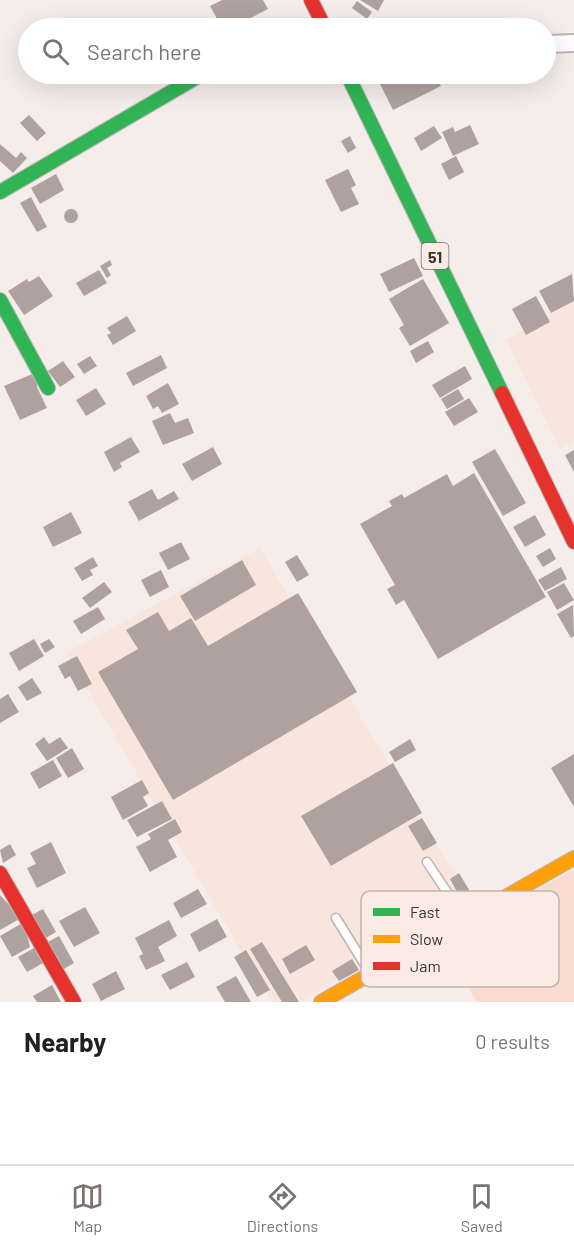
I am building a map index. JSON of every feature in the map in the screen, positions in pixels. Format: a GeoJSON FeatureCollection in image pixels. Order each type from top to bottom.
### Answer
{"type":"FeatureCollection","features":[{"type":"Feature","properties":{"kind":"main road"},"geometry":{"type":"LineString","coordinates":[[311,0],[320,18]]}},
{"type":"Feature","properties":{"kind":"main road"},"geometry":{"type":"LineString","coordinates":[[0,192],[185,84]]}},
{"type":"Feature","properties":{"kind":"main road","name":"51"},"geometry":{"type":"LineString","coordinates":[[352,84],[574,542]]}},
{"type":"Feature","properties":{"kind":"main road"},"geometry":{"type":"LineString","coordinates":[[0,300],[48,388]]}},
{"type":"Feature","properties":{"kind":"main road"},"geometry":{"type":"LineString","coordinates":[[516,891],[574,858]]}},
{"type":"Feature","properties":{"kind":"main road"},"geometry":{"type":"LineString","coordinates":[[0,873],[74,1002]]}},
{"type":"Feature","properties":{"kind":"main road"},"geometry":{"type":"LineString","coordinates":[[321,1002],[361,978]]}},
{"type":"Feature","properties":{"kind":"street"},"geometry":{"type":"LineString","coordinates":[[556,44],[574,43]]}},
{"type":"Feature","properties":{"kind":"lane"},"geometry":{"type":"LineString","coordinates":[[427,862],[446,891]]}},
{"type":"Feature","properties":{"kind":"lane"},"geometry":{"type":"LineString","coordinates":[[336,918],[361,958]]}},
{"type":"Feature","properties":{"kind":"shaded area"},"geometry":{"type":"Polygon","coordinates":[[[574,301],[574,441],[560,449],[506,340],[574,301]]]}},
{"type":"Feature","properties":{"kind":"shaded area"},"geometry":{"type":"Polygon","coordinates":[[[260,548],[464,891],[361,891],[361,966],[300,1002],[271,1002],[66,653],[260,548]]]}},
{"type":"Feature","properties":{"kind":"shaded area"},"geometry":{"type":"Polygon","coordinates":[[[574,869],[574,1002],[477,1002],[468,987],[559,987],[559,891],[535,891],[574,869]]]}},
{"type":"Feature","properties":{"kind":"building"},"geometry":{"type":"Polygon","coordinates":[[[222,0],[263,0],[268,9],[250,18],[217,18],[210,6],[222,0]]]}},
{"type":"Feature","properties":{"kind":"building"},"geometry":{"type":"Polygon","coordinates":[[[360,0],[384,0],[378,11],[360,0]]]}},
{"type":"Feature","properties":{"kind":"building"},"geometry":{"type":"Polygon","coordinates":[[[357,1],[372,12],[366,18],[352,8],[357,1]]]}},
{"type":"Feature","properties":{"kind":"building"},"geometry":{"type":"Polygon","coordinates":[[[380,84],[440,84],[441,86],[393,110],[380,84]]]}},
{"type":"Feature","properties":{"kind":"building"},"geometry":{"type":"Polygon","coordinates":[[[29,115],[46,133],[37,141],[20,123],[29,115]]]}},
{"type":"Feature","properties":{"kind":"building"},"geometry":{"type":"Polygon","coordinates":[[[470,125],[479,144],[453,156],[442,132],[453,127],[455,132],[470,125]]]}},
{"type":"Feature","properties":{"kind":"building"},"geometry":{"type":"Polygon","coordinates":[[[434,126],[442,138],[421,151],[414,138],[434,126]]]}},
{"type":"Feature","properties":{"kind":"building"},"geometry":{"type":"Polygon","coordinates":[[[350,136],[356,148],[348,153],[341,141],[350,136]]]}},
{"type":"Feature","properties":{"kind":"building"},"geometry":{"type":"Polygon","coordinates":[[[0,144],[16,158],[21,152],[27,158],[13,173],[0,161],[0,144]]]}},
{"type":"Feature","properties":{"kind":"building"},"geometry":{"type":"Polygon","coordinates":[[[456,156],[464,172],[449,180],[441,164],[456,156]]]}},
{"type":"Feature","properties":{"kind":"building"},"geometry":{"type":"Polygon","coordinates":[[[348,169],[356,185],[351,188],[359,204],[341,212],[325,180],[348,169]]]}},
{"type":"Feature","properties":{"kind":"building"},"geometry":{"type":"Polygon","coordinates":[[[56,174],[64,190],[40,204],[31,188],[56,174]]]}},
{"type":"Feature","properties":{"kind":"building"},"geometry":{"type":"Polygon","coordinates":[[[31,197],[47,227],[37,232],[20,203],[31,197]]]}},
{"type":"Feature","properties":{"kind":"building"},"geometry":{"type":"Polygon","coordinates":[[[71,209],[76,211],[78,216],[76,221],[71,223],[66,221],[64,216],[66,211],[71,209]]]}},
{"type":"Feature","properties":{"kind":"building"},"geometry":{"type":"Polygon","coordinates":[[[414,258],[423,276],[389,292],[380,274],[414,258]]]}},
{"type":"Feature","properties":{"kind":"building"},"geometry":{"type":"Polygon","coordinates":[[[110,260],[112,265],[107,268],[111,275],[107,278],[100,266],[110,260]]]}},
{"type":"Feature","properties":{"kind":"building"},"geometry":{"type":"Polygon","coordinates":[[[99,270],[107,283],[84,296],[76,283],[99,270]]]}},
{"type":"Feature","properties":{"kind":"building"},"geometry":{"type":"Polygon","coordinates":[[[572,274],[574,301],[551,313],[539,291],[572,274]]]}},
{"type":"Feature","properties":{"kind":"building"},"geometry":{"type":"Polygon","coordinates":[[[39,276],[53,296],[24,315],[8,291],[27,279],[29,282],[39,276]]]}},
{"type":"Feature","properties":{"kind":"building"},"geometry":{"type":"Polygon","coordinates":[[[423,279],[449,323],[410,346],[399,328],[404,325],[389,299],[423,279]]]}},
{"type":"Feature","properties":{"kind":"building"},"geometry":{"type":"Polygon","coordinates":[[[536,296],[550,322],[526,335],[512,309],[536,296]]]}},
{"type":"Feature","properties":{"kind":"building"},"geometry":{"type":"Polygon","coordinates":[[[127,316],[136,331],[113,345],[107,335],[111,333],[107,328],[127,316]]]}},
{"type":"Feature","properties":{"kind":"building"},"geometry":{"type":"Polygon","coordinates":[[[428,341],[434,352],[416,363],[410,351],[428,341]]]}},
{"type":"Feature","properties":{"kind":"building"},"geometry":{"type":"Polygon","coordinates":[[[161,355],[167,368],[133,386],[126,373],[161,355]]]}},
{"type":"Feature","properties":{"kind":"building"},"geometry":{"type":"Polygon","coordinates":[[[90,356],[97,366],[84,374],[77,364],[90,356]]]}},
{"type":"Feature","properties":{"kind":"building"},"geometry":{"type":"Polygon","coordinates":[[[63,361],[75,377],[60,387],[48,371],[63,361]]]}},
{"type":"Feature","properties":{"kind":"building"},"geometry":{"type":"Polygon","coordinates":[[[465,366],[472,379],[440,398],[432,385],[465,366]]]}},
{"type":"Feature","properties":{"kind":"building"},"geometry":{"type":"Polygon","coordinates":[[[37,372],[37,387],[47,408],[20,420],[4,386],[37,372]]]}},
{"type":"Feature","properties":{"kind":"building"},"geometry":{"type":"Polygon","coordinates":[[[168,383],[179,404],[162,413],[158,406],[153,409],[146,396],[168,383]]]}},
{"type":"Feature","properties":{"kind":"building"},"geometry":{"type":"Polygon","coordinates":[[[96,388],[106,404],[86,416],[76,400],[96,388]]]}},
{"type":"Feature","properties":{"kind":"building"},"geometry":{"type":"Polygon","coordinates":[[[458,389],[464,399],[447,409],[441,399],[458,389]]]}},
{"type":"Feature","properties":{"kind":"building"},"geometry":{"type":"Polygon","coordinates":[[[469,398],[478,412],[454,426],[445,412],[469,398]]]}},
{"type":"Feature","properties":{"kind":"building"},"geometry":{"type":"Polygon","coordinates":[[[170,413],[175,423],[188,418],[194,433],[163,445],[152,421],[170,413]]]}},
{"type":"Feature","properties":{"kind":"building"},"geometry":{"type":"Polygon","coordinates":[[[131,437],[140,452],[120,463],[122,467],[114,472],[104,452],[131,437]]]}},
{"type":"Feature","properties":{"kind":"building"},"geometry":{"type":"Polygon","coordinates":[[[213,447],[222,464],[192,481],[182,464],[213,447]]]}},
{"type":"Feature","properties":{"kind":"building"},"geometry":{"type":"Polygon","coordinates":[[[495,449],[526,503],[503,516],[472,462],[495,449]]]}},
{"type":"Feature","properties":{"kind":"building"},"geometry":{"type":"Polygon","coordinates":[[[574,450],[574,472],[565,455],[574,450]]]}},
{"type":"Feature","properties":{"kind":"building"},"geometry":{"type":"Polygon","coordinates":[[[474,473],[546,597],[438,659],[404,600],[396,605],[387,589],[395,585],[360,524],[392,506],[389,501],[402,494],[404,498],[447,474],[453,486],[474,473]]]}},
{"type":"Feature","properties":{"kind":"building"},"geometry":{"type":"Polygon","coordinates":[[[152,489],[158,500],[174,491],[179,499],[139,521],[128,502],[152,489]]]}},
{"type":"Feature","properties":{"kind":"building"},"geometry":{"type":"Polygon","coordinates":[[[71,512],[82,533],[53,547],[43,527],[71,512]]]}},
{"type":"Feature","properties":{"kind":"building"},"geometry":{"type":"Polygon","coordinates":[[[535,515],[546,535],[525,547],[513,527],[535,515]]]}},
{"type":"Feature","properties":{"kind":"building"},"geometry":{"type":"Polygon","coordinates":[[[181,542],[190,559],[168,570],[159,553],[181,542]]]}},
{"type":"Feature","properties":{"kind":"building"},"geometry":{"type":"Polygon","coordinates":[[[550,548],[556,559],[543,567],[536,556],[550,548]]]}},
{"type":"Feature","properties":{"kind":"building"},"geometry":{"type":"Polygon","coordinates":[[[297,555],[309,575],[297,582],[285,562],[297,555]]]}},
{"type":"Feature","properties":{"kind":"building"},"geometry":{"type":"Polygon","coordinates":[[[93,557],[98,566],[90,570],[93,575],[82,581],[74,568],[93,557]]]}},
{"type":"Feature","properties":{"kind":"building"},"geometry":{"type":"Polygon","coordinates":[[[242,560],[256,585],[195,621],[180,596],[242,560]]]}},
{"type":"Feature","properties":{"kind":"building"},"geometry":{"type":"Polygon","coordinates":[[[561,567],[567,579],[545,591],[538,580],[561,567]]]}},
{"type":"Feature","properties":{"kind":"building"},"geometry":{"type":"Polygon","coordinates":[[[161,570],[169,587],[150,597],[141,580],[161,570]]]}},
{"type":"Feature","properties":{"kind":"building"},"geometry":{"type":"Polygon","coordinates":[[[104,582],[112,592],[90,608],[82,598],[104,582]]]}},
{"type":"Feature","properties":{"kind":"building"},"geometry":{"type":"Polygon","coordinates":[[[564,583],[574,600],[557,610],[547,592],[564,583]]]}},
{"type":"Feature","properties":{"kind":"building"},"geometry":{"type":"Polygon","coordinates":[[[298,593],[357,692],[173,800],[98,672],[138,649],[126,630],[158,612],[169,631],[191,618],[208,646],[298,593]]]}},
{"type":"Feature","properties":{"kind":"building"},"geometry":{"type":"Polygon","coordinates":[[[573,605],[574,636],[571,638],[557,614],[573,605]]]}},
{"type":"Feature","properties":{"kind":"building"},"geometry":{"type":"Polygon","coordinates":[[[98,607],[105,619],[81,634],[73,621],[98,607]]]}},
{"type":"Feature","properties":{"kind":"building"},"geometry":{"type":"Polygon","coordinates":[[[34,639],[44,656],[19,671],[9,653],[34,639]]]}},
{"type":"Feature","properties":{"kind":"building"},"geometry":{"type":"Polygon","coordinates":[[[49,639],[55,647],[45,653],[40,644],[49,639]]]}},
{"type":"Feature","properties":{"kind":"building"},"geometry":{"type":"Polygon","coordinates":[[[77,656],[92,684],[78,691],[70,676],[65,679],[58,666],[77,656]]]}},
{"type":"Feature","properties":{"kind":"building"},"geometry":{"type":"Polygon","coordinates":[[[32,678],[42,693],[27,701],[18,687],[32,678]]]}},
{"type":"Feature","properties":{"kind":"building"},"geometry":{"type":"Polygon","coordinates":[[[8,694],[19,712],[0,723],[0,699],[8,694]]]}},
{"type":"Feature","properties":{"kind":"building"},"geometry":{"type":"Polygon","coordinates":[[[44,737],[49,744],[60,737],[68,748],[47,761],[35,744],[44,737]]]}},
{"type":"Feature","properties":{"kind":"building"},"geometry":{"type":"Polygon","coordinates":[[[410,739],[416,750],[395,762],[389,752],[410,739]]]}},
{"type":"Feature","properties":{"kind":"building"},"geometry":{"type":"Polygon","coordinates":[[[72,748],[84,769],[68,778],[56,758],[72,748]]]}},
{"type":"Feature","properties":{"kind":"building"},"geometry":{"type":"Polygon","coordinates":[[[574,754],[574,807],[551,768],[574,754]]]}},
{"type":"Feature","properties":{"kind":"building"},"geometry":{"type":"Polygon","coordinates":[[[53,760],[62,776],[39,789],[30,773],[53,760]]]}},
{"type":"Feature","properties":{"kind":"building"},"geometry":{"type":"Polygon","coordinates":[[[393,763],[422,813],[331,866],[301,816],[393,763]]]}},
{"type":"Feature","properties":{"kind":"building"},"geometry":{"type":"Polygon","coordinates":[[[142,780],[149,793],[143,797],[148,806],[123,820],[111,797],[142,780]]]}},
{"type":"Feature","properties":{"kind":"building"},"geometry":{"type":"Polygon","coordinates":[[[162,801],[172,819],[137,837],[127,820],[162,801]]]}},
{"type":"Feature","properties":{"kind":"building"},"geometry":{"type":"Polygon","coordinates":[[[422,818],[437,843],[423,851],[408,826],[422,818]]]}},
{"type":"Feature","properties":{"kind":"building"},"geometry":{"type":"Polygon","coordinates":[[[175,819],[182,832],[168,840],[177,857],[150,872],[136,847],[151,839],[148,834],[175,819]]]}},
{"type":"Feature","properties":{"kind":"building"},"geometry":{"type":"Polygon","coordinates":[[[51,842],[66,873],[37,888],[27,868],[36,864],[30,853],[51,842]]]}},
{"type":"Feature","properties":{"kind":"building"},"geometry":{"type":"Polygon","coordinates":[[[10,844],[16,855],[3,863],[0,850],[10,844]]]}},
{"type":"Feature","properties":{"kind":"building"},"geometry":{"type":"Polygon","coordinates":[[[459,873],[470,891],[457,891],[450,879],[459,873]]]}},
{"type":"Feature","properties":{"kind":"building"},"geometry":{"type":"Polygon","coordinates":[[[198,889],[207,904],[181,918],[173,903],[198,889]]]}},
{"type":"Feature","properties":{"kind":"building"},"geometry":{"type":"Polygon","coordinates":[[[0,895],[21,918],[0,930],[0,895]]]}},
{"type":"Feature","properties":{"kind":"building"},"geometry":{"type":"Polygon","coordinates":[[[85,907],[100,933],[74,947],[59,921],[85,907]]]}},
{"type":"Feature","properties":{"kind":"building"},"geometry":{"type":"Polygon","coordinates":[[[43,909],[56,932],[44,939],[30,916],[43,909]]]}},
{"type":"Feature","properties":{"kind":"building"},"geometry":{"type":"Polygon","coordinates":[[[217,919],[227,937],[199,952],[190,934],[217,919]]]}},
{"type":"Feature","properties":{"kind":"building"},"geometry":{"type":"Polygon","coordinates":[[[169,920],[177,936],[158,947],[165,961],[146,970],[139,956],[143,954],[135,938],[169,920]]]}},
{"type":"Feature","properties":{"kind":"building"},"geometry":{"type":"Polygon","coordinates":[[[24,922],[30,947],[12,957],[0,936],[24,922]]]}},
{"type":"Feature","properties":{"kind":"building"},"geometry":{"type":"Polygon","coordinates":[[[59,936],[74,963],[62,970],[46,943],[59,936]]]}},
{"type":"Feature","properties":{"kind":"building"},"geometry":{"type":"Polygon","coordinates":[[[262,942],[299,1002],[282,1002],[250,949],[262,942]]]}},
{"type":"Feature","properties":{"kind":"building"},"geometry":{"type":"Polygon","coordinates":[[[306,945],[315,960],[290,974],[282,959],[306,945]]]}},
{"type":"Feature","properties":{"kind":"building"},"geometry":{"type":"Polygon","coordinates":[[[34,948],[43,963],[27,972],[18,957],[34,948]]]}},
{"type":"Feature","properties":{"kind":"building"},"geometry":{"type":"Polygon","coordinates":[[[246,950],[270,990],[257,997],[234,957],[246,950]]]}},
{"type":"Feature","properties":{"kind":"building"},"geometry":{"type":"Polygon","coordinates":[[[352,959],[359,970],[339,981],[332,971],[352,959]]]}},
{"type":"Feature","properties":{"kind":"building"},"geometry":{"type":"Polygon","coordinates":[[[187,962],[195,977],[170,990],[161,975],[187,962]]]}},
{"type":"Feature","properties":{"kind":"building"},"geometry":{"type":"Polygon","coordinates":[[[116,971],[125,989],[101,1001],[92,984],[116,971]]]}},
{"type":"Feature","properties":{"kind":"building"},"geometry":{"type":"Polygon","coordinates":[[[236,976],[251,1002],[225,1002],[216,987],[236,976]]]}},
{"type":"Feature","properties":{"kind":"building"},"geometry":{"type":"Polygon","coordinates":[[[52,985],[61,1002],[37,1002],[33,996],[52,985]]]}},
{"type":"Feature","properties":{"kind":"traffic: fast"},"geometry":{"type":"LineString","coordinates":[[0,192],[185,84]]}},
{"type":"Feature","properties":{"kind":"traffic: fast"},"geometry":{"type":"LineString","coordinates":[[352,84],[502,393]]}},
{"type":"Feature","properties":{"kind":"traffic: fast"},"geometry":{"type":"LineString","coordinates":[[0,300],[48,388]]}},
{"type":"Feature","properties":{"kind":"traffic: slow"},"geometry":{"type":"LineString","coordinates":[[516,891],[574,858]]}},
{"type":"Feature","properties":{"kind":"traffic: slow"},"geometry":{"type":"LineString","coordinates":[[321,1002],[361,979]]}},
{"type":"Feature","properties":{"kind":"traffic: jam"},"geometry":{"type":"LineString","coordinates":[[311,0],[320,18]]}},
{"type":"Feature","properties":{"kind":"traffic: jam"},"geometry":{"type":"LineString","coordinates":[[502,393],[574,542]]}},
{"type":"Feature","properties":{"kind":"traffic: jam"},"geometry":{"type":"LineString","coordinates":[[0,873],[74,1002]]}}]}
